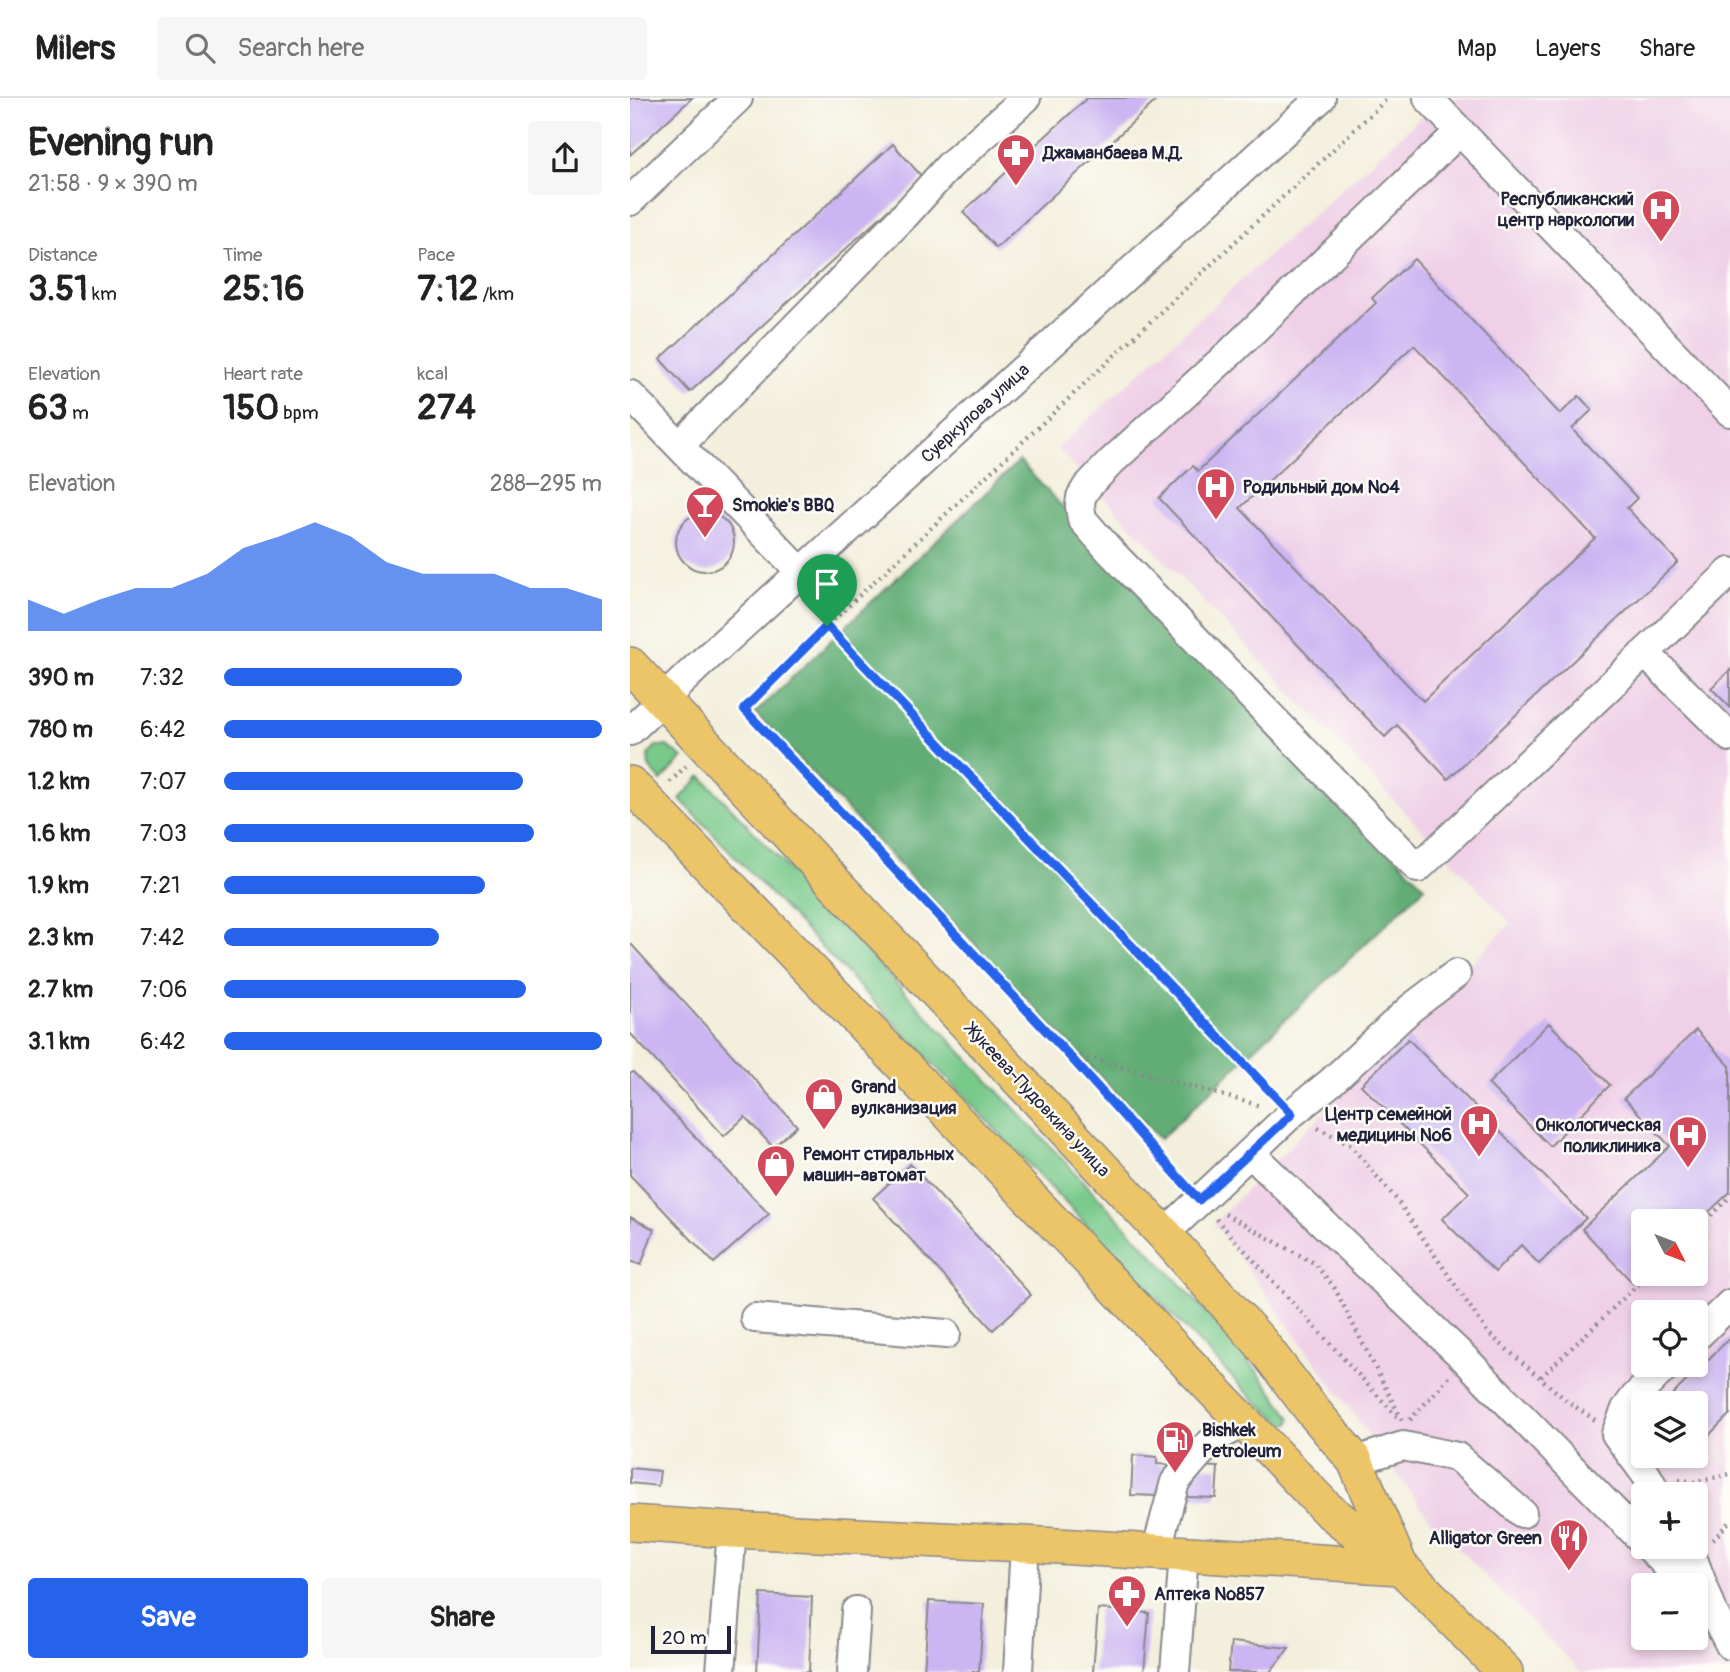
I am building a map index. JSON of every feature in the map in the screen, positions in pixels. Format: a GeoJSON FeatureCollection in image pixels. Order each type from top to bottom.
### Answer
{"type":"FeatureCollection","features":[{"type":"Feature","properties":{"kind":"main road","name":"Жукеева-Пудовкина улица"},"geometry":{"type":"LineString","coordinates":[[630,666],[1164,1234],[1261,1342],[1312,1410],[1355,1461],[1401,1567]]}},
{"type":"Feature","properties":{"kind":"main road","name":"Жукеева-Пудовкина улица"},"geometry":{"type":"LineString","coordinates":[[630,784],[1327,1509],[1401,1567],[1505,1672]]}},
{"type":"Feature","properties":{"kind":"main road"},"geometry":{"type":"LineString","coordinates":[[630,1523],[1401,1567]]}},
{"type":"Feature","properties":{"kind":"street"},"geometry":{"type":"LineString","coordinates":[[630,201],[738,98]]}},
{"type":"Feature","properties":{"kind":"street"},"geometry":{"type":"LineString","coordinates":[[680,445],[906,214],[949,166],[1026,98]]}},
{"type":"Feature","properties":{"kind":"street","name":"Суеркулова улица"},"geometry":{"type":"LineString","coordinates":[[630,731],[1321,98]]}},
{"type":"Feature","properties":{"kind":"street"},"geometry":{"type":"LineString","coordinates":[[1428,98],[1730,412]]}},
{"type":"Feature","properties":{"kind":"street"},"geometry":{"type":"LineString","coordinates":[[1460,131],[1087,487],[1081,497],[1082,519],[1418,868],[1730,572]]}},
{"type":"Feature","properties":{"kind":"street"},"geometry":{"type":"LineString","coordinates":[[630,396],[802,572]]}},
{"type":"Feature","properties":{"kind":"street"},"geometry":{"type":"LineString","coordinates":[[1645,653],[1730,737]]}},
{"type":"Feature","properties":{"kind":"street"},"geometry":{"type":"LineString","coordinates":[[1164,1234],[1292,1114],[1331,1083],[1411,1008],[1456,974]]}},
{"type":"Feature","properties":{"kind":"street"},"geometry":{"type":"LineString","coordinates":[[1250,1153],[1465,1359],[1631,1529]]}},
{"type":"Feature","properties":{"kind":"street"},"geometry":{"type":"LineString","coordinates":[[1708,1325],[1730,1304]]}},
{"type":"Feature","properties":{"kind":"street"},"geometry":{"type":"LineString","coordinates":[[755,1318],[946,1334]]}},
{"type":"Feature","properties":{"kind":"street"},"geometry":{"type":"LineString","coordinates":[[1650,1482],[1616,1434],[1626,1409],[1655,1377]]}},
{"type":"Feature","properties":{"kind":"street"},"geometry":{"type":"LineString","coordinates":[[1175,1672],[1170,1553],[1175,1482],[1217,1437],[1245,1422]]}},
{"type":"Feature","properties":{"kind":"street"},"geometry":{"type":"LineString","coordinates":[[1355,1461],[1403,1446],[1457,1457],[1522,1513]]}},
{"type":"Feature","properties":{"kind":"street"},"geometry":{"type":"LineString","coordinates":[[721,1672],[732,1530]]}},
{"type":"Feature","properties":{"kind":"street"},"geometry":{"type":"LineString","coordinates":[[1018,1672],[1026,1544]]}},
{"type":"Feature","properties":{"kind":"street"},"geometry":{"type":"LineString","coordinates":[[1661,1559],[1674,1573]]}},
{"type":"Feature","properties":{"kind":"street"},"geometry":{"type":"LineString","coordinates":[[1692,1559],[1718,1620]]}},
{"type":"Feature","properties":{"kind":"street"},"geometry":{"type":"LineString","coordinates":[[852,1672],[856,1611]]}},
{"type":"Feature","properties":{"kind":"path"},"geometry":{"type":"LineString","coordinates":[[1199,1200],[1314,1263],[1334,1287],[1405,1426],[1199,1200],[1065,1051],[744,709],[827,626],[1388,98]]}},
{"type":"Feature","properties":{"kind":"path"},"geometry":{"type":"LineString","coordinates":[[827,626],[1292,1114]]}},
{"type":"Feature","properties":{"kind":"path"},"geometry":{"type":"LineString","coordinates":[[666,786],[690,762]]}},
{"type":"Feature","properties":{"kind":"path"},"geometry":{"type":"LineString","coordinates":[[1065,1051],[1292,1114],[1350,1145],[1397,1199],[1488,1333],[1567,1401],[1616,1434]]}},
{"type":"Feature","properties":{"kind":"path"},"geometry":{"type":"LineString","coordinates":[[1708,1218],[1730,1197]]}},
{"type":"Feature","properties":{"kind":"path"},"geometry":{"type":"LineString","coordinates":[[1541,1377],[1636,1286]]}},
{"type":"Feature","properties":{"kind":"path"},"geometry":{"type":"LineString","coordinates":[[1696,1482],[1730,1474]]}},
{"type":"Feature","properties":{"kind":"shaded area"},"geometry":{"type":"Polygon","coordinates":[[[1442,98],[1730,98],[1730,1672],[1581,1672],[1432,1522],[1214,1223],[1511,923],[1057,448],[1442,98]]]}},
{"type":"Feature","properties":{"kind":"green space"},"geometry":{"type":"Polygon","coordinates":[[[1019,461],[1425,887],[1160,1139],[755,713],[1019,461]]]}},
{"type":"Feature","properties":{"kind":"green space"},"geometry":{"type":"Polygon","coordinates":[[[656,746],[667,746],[683,758],[661,781],[649,766],[648,755],[656,746]]]}},
{"type":"Feature","properties":{"kind":"green space"},"geometry":{"type":"Polygon","coordinates":[[[701,776],[1214,1320],[1273,1392],[1291,1418],[1290,1423],[1284,1424],[1251,1397],[680,799],[701,776]]]}},
{"type":"Feature","properties":{"kind":"building"},"geometry":{"type":"Polygon","coordinates":[[[630,98],[692,98],[630,155],[630,98]]]}},
{"type":"Feature","properties":{"kind":"building"},"geometry":{"type":"Polygon","coordinates":[[[1087,98],[1159,98],[996,248],[963,212],[1087,98]]]}},
{"type":"Feature","properties":{"kind":"building"},"geometry":{"type":"Polygon","coordinates":[[[893,144],[923,178],[690,392],[660,359],[893,144]]]}},
{"type":"Feature","properties":{"kind":"building","name":"Родильный дом №4"},"geometry":{"type":"Polygon","coordinates":[[[1414,259],[1560,414],[1579,396],[1592,410],[1572,429],[1637,498],[1627,508],[1678,562],[1448,779],[1397,725],[1385,737],[1159,498],[1193,466],[1198,471],[1376,303],[1372,298],[1414,259]],[[1414,345],[1240,508],[1423,701],[1595,538],[1414,345]]]}},
{"type":"Feature","properties":{"kind":"building","name":"Smokie's BBQ"},"geometry":{"type":"Polygon","coordinates":[[[699,513],[711,513],[726,521],[734,536],[734,548],[726,563],[711,571],[699,571],[684,563],[676,548],[676,536],[684,521],[699,513]]]}},
{"type":"Feature","properties":{"kind":"building"},"geometry":{"type":"Polygon","coordinates":[[[1730,670],[1730,707],[1711,688],[1730,670]]]}},
{"type":"Feature","properties":{"kind":"building"},"geometry":{"type":"Polygon","coordinates":[[[630,943],[797,1126],[773,1147],[745,1117],[724,1136],[630,1033],[630,943]]]}},
{"type":"Feature","properties":{"kind":"building"},"geometry":{"type":"Polygon","coordinates":[[[1549,1023],[1610,1085],[1550,1146],[1488,1084],[1549,1023]]]}},
{"type":"Feature","properties":{"kind":"building","name":"Онкологическая поликлиника"},"geometry":{"type":"Polygon","coordinates":[[[1696,1030],[1730,1066],[1730,1192],[1708,1213],[1708,1209],[1631,1209],[1631,1281],[1582,1229],[1670,1146],[1624,1098],[1696,1030]]]}},
{"type":"Feature","properties":{"kind":"building"},"geometry":{"type":"Polygon","coordinates":[[[1408,1039],[1586,1218],[1539,1264],[1521,1245],[1495,1272],[1442,1219],[1469,1193],[1361,1085],[1408,1039]]]}},
{"type":"Feature","properties":{"kind":"building"},"geometry":{"type":"Polygon","coordinates":[[[633,1072],[769,1214],[714,1263],[630,1175],[630,1074],[633,1072]]]}},
{"type":"Feature","properties":{"kind":"building"},"geometry":{"type":"Polygon","coordinates":[[[910,1164],[1031,1295],[993,1330],[873,1198],[910,1164]]]}},
{"type":"Feature","properties":{"kind":"building"},"geometry":{"type":"Polygon","coordinates":[[[630,1217],[654,1229],[641,1265],[630,1261],[630,1217]]]}},
{"type":"Feature","properties":{"kind":"building"},"geometry":{"type":"Polygon","coordinates":[[[1730,1338],[1730,1414],[1708,1436],[1708,1391],[1676,1391],[1690,1377],[1708,1377],[1708,1360],[1730,1338]]]}},
{"type":"Feature","properties":{"kind":"building"},"geometry":{"type":"Polygon","coordinates":[[[1133,1455],[1157,1457],[1157,1464],[1218,1467],[1216,1498],[1131,1495],[1133,1455]]]}},
{"type":"Feature","properties":{"kind":"building"},"geometry":{"type":"Polygon","coordinates":[[[630,1468],[660,1471],[658,1486],[630,1483],[630,1468]]]}},
{"type":"Feature","properties":{"kind":"building"},"geometry":{"type":"Polygon","coordinates":[[[761,1594],[812,1597],[809,1672],[757,1672],[761,1594]]]}},
{"type":"Feature","properties":{"kind":"building"},"geometry":{"type":"Polygon","coordinates":[[[929,1601],[984,1604],[979,1672],[924,1672],[929,1601]]]}},
{"type":"Feature","properties":{"kind":"building"},"geometry":{"type":"Polygon","coordinates":[[[1098,1609],[1149,1613],[1144,1672],[1093,1672],[1098,1609]]]}},
{"type":"Feature","properties":{"kind":"building"},"geometry":{"type":"Polygon","coordinates":[[[1231,1642],[1289,1648],[1270,1672],[1228,1672],[1231,1642]]]}},
{"type":"Feature","properties":{"kind":"place","name":"Джаманбаева М.Д."},"geometry":{"type":"Point","coordinates":[1016,187]}},
{"type":"Feature","properties":{"kind":"place","name":"Республиканский центр наркологии"},"geometry":{"type":"Point","coordinates":[1661,243]}},
{"type":"Feature","properties":{"kind":"place","name":"Родильный дом №4"},"geometry":{"type":"Point","coordinates":[1216,521]}},
{"type":"Feature","properties":{"kind":"place","name":"Smokie's BBQ"},"geometry":{"type":"Point","coordinates":[705,539]}},
{"type":"Feature","properties":{"kind":"place","name":"Grand вулканизация"},"geometry":{"type":"Point","coordinates":[824,1131]}},
{"type":"Feature","properties":{"kind":"place","name":"Центр семейной медицины №6"},"geometry":{"type":"Point","coordinates":[1479,1158]}},
{"type":"Feature","properties":{"kind":"place","name":"Онкологическая поликлиника"},"geometry":{"type":"Point","coordinates":[1688,1169]}},
{"type":"Feature","properties":{"kind":"place","name":"Ремонт стиральных машин-автомат"},"geometry":{"type":"Point","coordinates":[776,1198]}},
{"type":"Feature","properties":{"kind":"place","name":"Bishkek Petroleum"},"geometry":{"type":"Point","coordinates":[1175,1474]}},
{"type":"Feature","properties":{"kind":"place","name":"Alligator Green"},"geometry":{"type":"Point","coordinates":[1569,1572]}},
{"type":"Feature","properties":{"kind":"place","name":"Аптека №857"},"geometry":{"type":"Point","coordinates":[1127,1628]}},
{"type":"Feature","properties":{"kind":"route"},"geometry":{"type":"LineString","coordinates":[[827,626],[1292,1114],[1199,1200],[1065,1051],[744,709],[827,626]]}}]}
